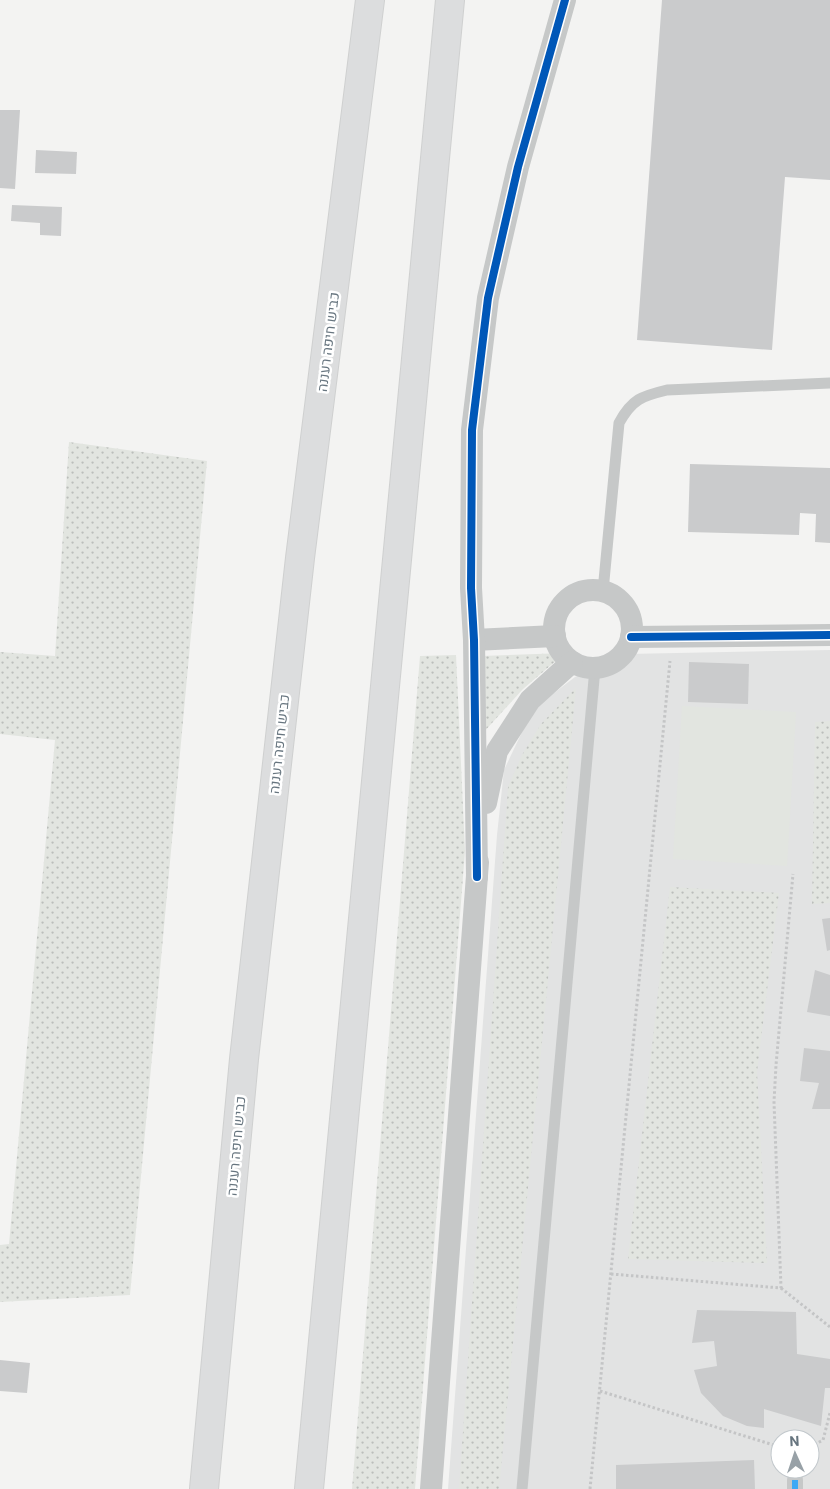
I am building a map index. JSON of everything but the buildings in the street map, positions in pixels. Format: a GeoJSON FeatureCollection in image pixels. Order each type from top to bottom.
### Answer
{"type":"FeatureCollection","features":[{"type":"Feature","properties":{"kind":"highway","name":"כביש חיפה רעננה"},"geometry":{"type":"LineString","coordinates":[[204,1489],[244,1060],[296,597],[370,0]]}},
{"type":"Feature","properties":{"kind":"highway"},"geometry":{"type":"LineString","coordinates":[[309,1489],[450,0]]}},
{"type":"Feature","properties":{"kind":"street"},"geometry":{"type":"LineString","coordinates":[[477,877],[474,640],[471,588],[472,430],[488,298],[518,167],[565,0]]}},
{"type":"Feature","properties":{"kind":"street"},"geometry":{"type":"LineString","coordinates":[[590,590],[603,591],[615,596],[624,605],[630,616],[632,637],[624,653],[615,662],[590,668],[572,662],[559,648],[555,636],[555,623],[559,611],[567,601],[578,594],[590,590]]}},
{"type":"Feature","properties":{"kind":"street"},"geometry":{"type":"LineString","coordinates":[[632,637],[830,635]]}},
{"type":"Feature","properties":{"kind":"street"},"geometry":{"type":"LineString","coordinates":[[474,640],[555,636]]}},
{"type":"Feature","properties":{"kind":"street"},"geometry":{"type":"LineString","coordinates":[[431,1489],[477,877],[487,794],[497,751],[530,700],[572,662]]}},
{"type":"Feature","properties":{"kind":"lane"},"geometry":{"type":"LineString","coordinates":[[603,591],[619,423],[627,407],[642,396],[667,390],[830,383]]}},
{"type":"Feature","properties":{"kind":"lane"},"geometry":{"type":"LineString","coordinates":[[522,1489],[595,668]]}},
{"type":"Feature","properties":{"kind":"path"},"geometry":{"type":"LineString","coordinates":[[590,1489],[673,637]]}},
{"type":"Feature","properties":{"kind":"path"},"geometry":{"type":"LineString","coordinates":[[781,1288],[775,1093],[794,874]]}},
{"type":"Feature","properties":{"kind":"path"},"geometry":{"type":"LineString","coordinates":[[611,1274],[781,1288],[830,1327]]}},
{"type":"Feature","properties":{"kind":"path"},"geometry":{"type":"LineString","coordinates":[[600,1391],[770,1444]]}},
{"type":"Feature","properties":{"kind":"path"},"geometry":{"type":"LineString","coordinates":[[820,1441],[823,1440],[830,1413]]}},
{"type":"Feature","properties":{"kind":"shaded area"},"geometry":{"type":"Polygon","coordinates":[[[69,442],[207,461],[130,1295],[0,1302],[0,1245],[9,1244],[55,740],[0,734],[0,652],[55,656],[69,442]]]}},
{"type":"Feature","properties":{"kind":"shaded area"},"geometry":{"type":"Polygon","coordinates":[[[830,650],[830,1489],[448,1489],[497,835],[504,770],[533,709],[575,677],[627,654],[830,650]]]}},
{"type":"Feature","properties":{"kind":"shaded area"},"geometry":{"type":"Polygon","coordinates":[[[565,653],[523,689],[482,734],[481,656],[565,653]]]}},
{"type":"Feature","properties":{"kind":"shaded area"},"geometry":{"type":"Polygon","coordinates":[[[456,655],[465,851],[415,1489],[352,1489],[420,656],[456,655]]]}},
{"type":"Feature","properties":{"kind":"shaded area"},"geometry":{"type":"Polygon","coordinates":[[[576,688],[499,1489],[459,1489],[508,787],[522,755],[541,724],[576,688]]]}},
{"type":"Feature","properties":{"kind":"shaded area"},"geometry":{"type":"Polygon","coordinates":[[[682,706],[796,712],[787,866],[673,859],[682,706]]]}},
{"type":"Feature","properties":{"kind":"shaded area"},"geometry":{"type":"Polygon","coordinates":[[[830,721],[830,903],[812,904],[815,722],[830,721]]]}},
{"type":"Feature","properties":{"kind":"shaded area"},"geometry":{"type":"Polygon","coordinates":[[[670,887],[779,893],[757,1072],[767,1263],[628,1259],[670,887]]]}},
{"type":"Feature","properties":{"kind":"marked path"},"geometry":{"type":"LineString","coordinates":[[795,1480],[795,1489]]}},
{"type":"Feature","properties":{"kind":"cycle path"},"geometry":{"type":"LineString","coordinates":[[477,877],[474,640],[471,588],[472,430],[488,298],[518,167],[565,0]]}},
{"type":"Feature","properties":{"kind":"cycle path"},"geometry":{"type":"LineString","coordinates":[[631,637],[830,635]]}}]}
